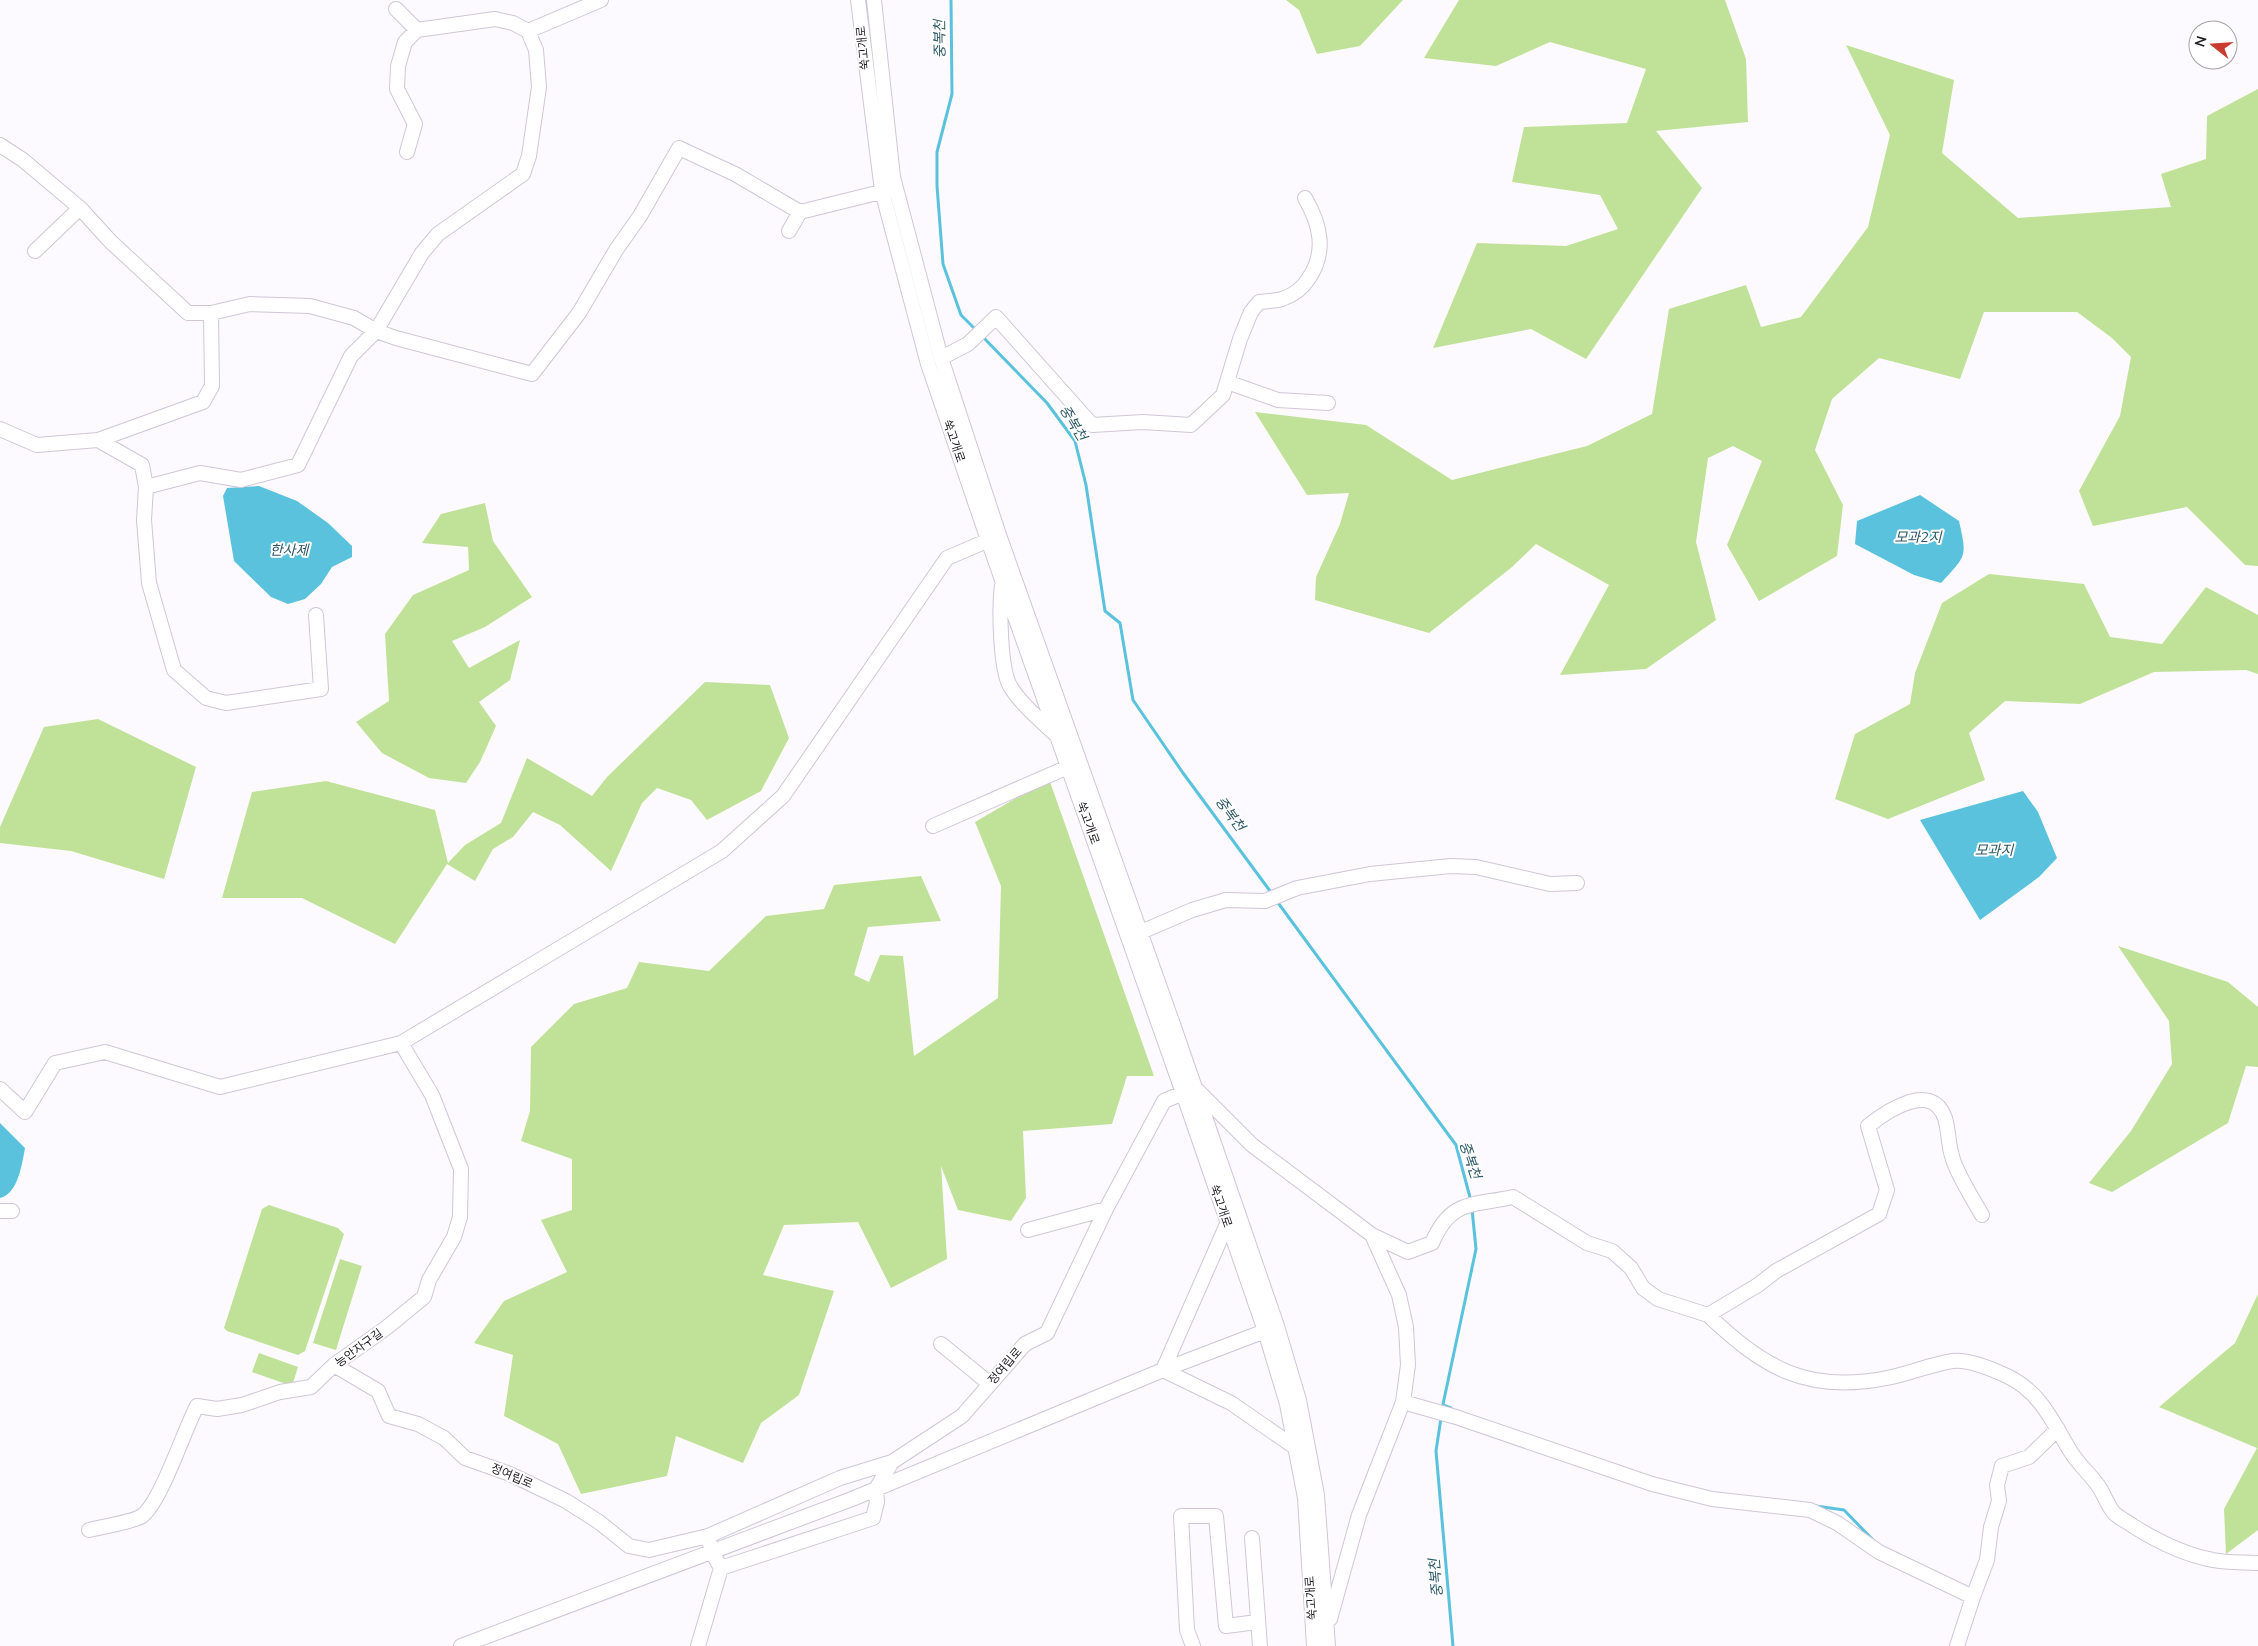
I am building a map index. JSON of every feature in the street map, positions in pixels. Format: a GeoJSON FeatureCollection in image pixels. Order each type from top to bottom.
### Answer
{"type":"FeatureCollection","features":[{"type":"Feature","properties":{"kind":"street"},"geometry":{"type":"LineString","coordinates":[[528,32],[601,0]]}},
{"type":"Feature","properties":{"kind":"street","name":"쑥고개로"},"geometry":{"type":"LineString","coordinates":[[858,0],[882,191],[928,364],[1141,932],[1227,1224],[1299,1400],[1318,1495],[1328,1646]]}},
{"type":"Feature","properties":{"kind":"street","name":"쑥고개로"},"geometry":{"type":"LineString","coordinates":[[874,0],[893,177],[940,358],[993,538],[1002,581],[1056,735],[1189,1090],[1271,1329],[1305,1498],[1314,1646]]}},
{"type":"Feature","properties":{"kind":"street"},"geometry":{"type":"LineString","coordinates":[[396,9],[417,30]]}},
{"type":"Feature","properties":{"kind":"street"},"geometry":{"type":"LineString","coordinates":[[146,487],[200,473],[241,480],[298,465],[351,356],[376,331],[422,253],[438,234],[523,174],[529,156],[539,87],[536,50],[528,32],[513,23],[495,20],[417,30],[405,42],[398,66],[397,89],[415,124],[406,152]]}},
{"type":"Feature","properties":{"kind":"street"},"geometry":{"type":"LineString","coordinates":[[0,145],[23,160],[80,208],[110,242],[188,313],[211,313],[250,304],[310,306],[354,318],[376,331],[396,338],[532,374],[579,313],[616,250],[640,216],[679,148],[735,174],[800,212],[896,188]]}},
{"type":"Feature","properties":{"kind":"street"},"geometry":{"type":"LineString","coordinates":[[940,358],[968,344],[996,317],[1092,425],[1143,422],[1191,426],[1223,395],[1240,338],[1251,312],[1259,302],[1282,299],[1303,288],[1317,266],[1321,244],[1316,217],[1304,198]]}},
{"type":"Feature","properties":{"kind":"street"},"geometry":{"type":"LineString","coordinates":[[35,251],[80,208]]}},
{"type":"Feature","properties":{"kind":"street"},"geometry":{"type":"LineString","coordinates":[[789,231],[800,212]]}},
{"type":"Feature","properties":{"kind":"street"},"geometry":{"type":"LineString","coordinates":[[0,429],[37,445],[98,440],[202,402],[212,386],[211,313]]}},
{"type":"Feature","properties":{"kind":"street"},"geometry":{"type":"LineString","coordinates":[[1227,382],[1278,400],[1328,403]]}},
{"type":"Feature","properties":{"kind":"street"},"geometry":{"type":"LineString","coordinates":[[98,440],[142,465],[146,487],[144,520],[149,583],[174,670],[206,698],[226,703],[322,689],[316,615]]}},
{"type":"Feature","properties":{"kind":"street"},"geometry":{"type":"LineString","coordinates":[[0,1090],[25,1112],[55,1064],[105,1052],[220,1087],[401,1043],[722,851],[783,796],[946,558],[993,538]]}},
{"type":"Feature","properties":{"kind":"street"},"geometry":{"type":"LineString","coordinates":[[1002,581],[1000,599],[1002,651],[1009,684],[1029,710],[1056,735]]}},
{"type":"Feature","properties":{"kind":"street"},"geometry":{"type":"LineString","coordinates":[[933,826],[1068,766]]}},
{"type":"Feature","properties":{"kind":"street"},"geometry":{"type":"LineString","coordinates":[[1141,932],[1192,910],[1226,900],[1266,901],[1297,888],[1370,874],[1451,866],[1476,867],[1550,884],[1577,883]]}},
{"type":"Feature","properties":{"kind":"street","name":"능안자구길"},"geometry":{"type":"LineString","coordinates":[[89,1530],[140,1517],[150,1507],[179,1449],[186,1426],[197,1406],[217,1409],[242,1406],[280,1392],[311,1387],[334,1365],[386,1328],[424,1297],[429,1280],[454,1237],[460,1217],[461,1169],[455,1149],[432,1095],[401,1043]]}},
{"type":"Feature","properties":{"kind":"street"},"geometry":{"type":"LineString","coordinates":[[1189,1090],[1252,1145],[1372,1235],[1408,1252],[1432,1243],[1440,1225],[1457,1210],[1482,1202],[1513,1198],[1587,1243],[1612,1251],[1631,1268],[1643,1288],[1658,1299],[1708,1314],[1730,1336],[1757,1357],[1792,1375],[1811,1379],[1859,1383],[1888,1378],[1954,1360],[1974,1364],[2008,1376],[2032,1392],[2047,1410],[2077,1462],[2097,1484],[2114,1514],[2165,1544],[2190,1553],[2212,1560],[2258,1562]]}},
{"type":"Feature","properties":{"kind":"street","name":"정여립로"},"geometry":{"type":"LineString","coordinates":[[334,1365],[378,1390],[389,1416],[418,1424],[444,1438],[465,1458],[510,1474],[566,1501],[599,1522],[629,1546],[649,1550],[708,1536],[840,1478],[892,1462],[962,1416],[1025,1344],[1047,1334],[1106,1210],[1164,1101],[1189,1090]]}},
{"type":"Feature","properties":{"kind":"street"},"geometry":{"type":"LineString","coordinates":[[1708,1314],[1758,1285],[1776,1271],[1879,1214],[1887,1190],[1868,1126],[1877,1119],[1911,1101],[1925,1098],[1935,1102],[1944,1117],[1952,1157],[1982,1215]]}},
{"type":"Feature","properties":{"kind":"street"},"geometry":{"type":"LineString","coordinates":[[1028,1230],[1106,1210]]}},
{"type":"Feature","properties":{"kind":"street"},"geometry":{"type":"LineString","coordinates":[[1163,1370],[1227,1224]]}},
{"type":"Feature","properties":{"kind":"street"},"geometry":{"type":"LineString","coordinates":[[1327,1629],[1359,1515],[1403,1402],[1408,1365],[1406,1327],[1399,1295],[1372,1235]]}},
{"type":"Feature","properties":{"kind":"street"},"geometry":{"type":"LineString","coordinates":[[461,1646],[876,1489],[1163,1370],[1271,1329]]}},
{"type":"Feature","properties":{"kind":"street"},"geometry":{"type":"LineString","coordinates":[[941,1344],[990,1384]]}},
{"type":"Feature","properties":{"kind":"street"},"geometry":{"type":"LineString","coordinates":[[1163,1370],[1231,1403],[1296,1448]]}},
{"type":"Feature","properties":{"kind":"street"},"geometry":{"type":"LineString","coordinates":[[1403,1402],[1451,1416],[1666,1488],[1712,1499],[1810,1510],[1838,1523],[1879,1552],[1973,1597]]}},
{"type":"Feature","properties":{"kind":"street"},"geometry":{"type":"LineString","coordinates":[[1957,1646],[1987,1560],[1992,1527],[2000,1501],[1997,1485],[2002,1466],[2029,1457],[2058,1429]]}},
{"type":"Feature","properties":{"kind":"street"},"geometry":{"type":"LineString","coordinates":[[721,1568],[874,1518],[877,1502],[876,1489],[892,1462]]}},
{"type":"Feature","properties":{"kind":"street"},"geometry":{"type":"LineString","coordinates":[[1193,1646],[1187,1630],[1181,1516],[1216,1516],[1226,1626],[1257,1622]]}},
{"type":"Feature","properties":{"kind":"street"},"geometry":{"type":"LineString","coordinates":[[698,1646],[721,1568],[712,1552],[708,1536]]}},
{"type":"Feature","properties":{"kind":"street"},"geometry":{"type":"LineString","coordinates":[[1252,1538],[1260,1646]]}},
{"type":"Feature","properties":{"kind":"street"},"geometry":{"type":"LineString","coordinates":[[1306,1646],[1312,1613]]}},
{"type":"Feature","properties":{"kind":"green space"},"geometry":{"type":"Polygon","coordinates":[[[1286,0],[1403,0],[1360,46],[1317,54],[1299,10],[1286,0]]]}},
{"type":"Feature","properties":{"kind":"green space"},"geometry":{"type":"Polygon","coordinates":[[[1459,0],[1725,0],[1746,59],[1748,122],[1656,131],[1702,188],[1586,359],[1531,329],[1433,348],[1477,243],[1566,246],[1618,229],[1600,195],[1512,182],[1524,127],[1627,123],[1646,69],[1550,42],[1496,66],[1424,58],[1459,0]]]}},
{"type":"Feature","properties":{"kind":"green space"},"geometry":{"type":"Polygon","coordinates":[[[1846,45],[1954,80],[1942,153],[2018,218],[2171,207],[2161,174],[2206,159],[2207,116],[2258,89],[2258,566],[2245,565],[2187,507],[2093,526],[2079,491],[2120,416],[2131,357],[2112,338],[2077,312],[1984,312],[1960,379],[1879,358],[1832,399],[1815,450],[1843,505],[1837,556],[1759,601],[1727,545],[1762,461],[1733,446],[1708,458],[1696,542],[1716,620],[1646,669],[1560,675],[1609,585],[1536,544],[1512,567],[1429,633],[1315,600],[1316,577],[1340,524],[1349,493],[1307,495],[1255,412],[1366,425],[1452,480],[1587,446],[1652,414],[1669,309],[1746,285],[1761,327],[1801,317],[1868,227],[1890,135],[1846,45]]]}},
{"type":"Feature","properties":{"kind":"green space"},"geometry":{"type":"Polygon","coordinates":[[[485,503],[493,541],[532,597],[485,627],[452,641],[469,668],[520,640],[510,680],[479,702],[496,726],[480,762],[466,783],[429,778],[382,753],[356,722],[389,701],[385,634],[413,595],[469,570],[468,547],[422,543],[441,514],[485,503]]]}},
{"type":"Feature","properties":{"kind":"green space"},"geometry":{"type":"Polygon","coordinates":[[[1989,574],[2084,584],[2110,637],[2162,644],[2206,587],[2258,615],[2258,674],[2246,670],[2154,672],[2080,704],[2005,701],[1969,733],[1985,780],[1888,819],[1835,799],[1855,734],[1910,704],[1915,673],[1942,603],[1989,574]]]}},
{"type":"Feature","properties":{"kind":"green space"},"geometry":{"type":"Polygon","coordinates":[[[705,682],[770,685],[789,738],[761,791],[707,820],[691,800],[657,788],[642,803],[611,871],[560,825],[533,812],[513,837],[493,849],[475,881],[447,864],[395,944],[302,898],[222,898],[252,792],[326,781],[435,810],[448,863],[465,845],[501,823],[527,758],[592,796],[607,777],[705,682]]]}},
{"type":"Feature","properties":{"kind":"green space"},"geometry":{"type":"Polygon","coordinates":[[[98,719],[196,767],[164,879],[71,851],[0,843],[0,827],[44,727],[98,719]]]}},
{"type":"Feature","properties":{"kind":"green space"},"geometry":{"type":"Polygon","coordinates":[[[1049,779],[1154,1076],[1127,1076],[1112,1124],[1023,1131],[1026,1198],[1011,1221],[958,1210],[941,1166],[947,1259],[891,1288],[858,1222],[784,1225],[763,1275],[834,1291],[799,1395],[761,1423],[743,1463],[676,1436],[667,1476],[581,1494],[558,1444],[504,1416],[513,1355],[474,1343],[504,1301],[567,1272],[541,1220],[572,1210],[572,1159],[521,1141],[530,1111],[531,1047],[574,1004],[627,988],[639,962],[709,971],[766,916],[824,909],[834,885],[921,876],[941,921],[868,927],[854,975],[869,982],[880,955],[903,956],[914,1056],[998,998],[1001,886],[975,822],[1049,779]]]}},
{"type":"Feature","properties":{"kind":"green space"},"geometry":{"type":"Polygon","coordinates":[[[2118,946],[2228,982],[2258,1007],[2258,1067],[2246,1066],[2228,1123],[2112,1192],[2089,1183],[2131,1131],[2172,1064],[2169,1021],[2118,946]]]}},
{"type":"Feature","properties":{"kind":"green space"},"geometry":{"type":"Polygon","coordinates":[[[269,1205],[338,1228],[344,1234],[305,1351],[298,1355],[227,1331],[224,1328],[262,1209],[269,1205]]]}},
{"type":"Feature","properties":{"kind":"green space"},"geometry":{"type":"Polygon","coordinates":[[[340,1259],[362,1266],[336,1350],[313,1343],[340,1259]]]}},
{"type":"Feature","properties":{"kind":"green space"},"geometry":{"type":"Polygon","coordinates":[[[2258,1294],[2258,1530],[2226,1554],[2224,1509],[2257,1448],[2159,1407],[2235,1343],[2258,1294]]]}},
{"type":"Feature","properties":{"kind":"green space"},"geometry":{"type":"Polygon","coordinates":[[[259,1353],[298,1367],[292,1386],[252,1372],[259,1353]]]}},
{"type":"Feature","properties":{"kind":"water","name":"한사제"},"geometry":{"type":"Polygon","coordinates":[[[259,486],[297,501],[328,523],[352,546],[352,557],[332,567],[321,584],[305,599],[288,604],[271,597],[234,561],[223,496],[227,488],[259,486]]]}},
{"type":"Feature","properties":{"kind":"water","name":"모과2지"},"geometry":{"type":"Polygon","coordinates":[[[1920,495],[1959,521],[1964,549],[1963,555],[1956,567],[1941,583],[1914,575],[1855,544],[1857,521],[1920,495]]]}},
{"type":"Feature","properties":{"kind":"water","name":"모과지"},"geometry":{"type":"Polygon","coordinates":[[[2023,791],[2038,812],[2057,858],[2039,877],[1980,920],[1920,820],[2023,791]]]}},
{"type":"Feature","properties":{"kind":"water"},"geometry":{"type":"Polygon","coordinates":[[[0,1123],[25,1148],[21,1170],[15,1185],[11,1191],[0,1198],[0,1123]]]}},
{"type":"Feature","properties":{"kind":"waterway","name":"중복천"},"geometry":{"type":"LineString","coordinates":[[951,0],[952,94],[937,152],[937,186],[943,264],[961,315],[977,331]]}},
{"type":"Feature","properties":{"kind":"waterway","name":"중복천"},"geometry":{"type":"LineString","coordinates":[[981,335],[1047,403],[1075,441],[1086,485],[1105,611],[1120,623],[1133,700],[1183,773],[1273,895]]}},
{"type":"Feature","properties":{"kind":"waterway","name":"중복천"},"geometry":{"type":"LineString","coordinates":[[1276,900],[1456,1145],[1471,1201]]}},
{"type":"Feature","properties":{"kind":"waterway","name":"중복천"},"geometry":{"type":"LineString","coordinates":[[1442,1409],[1476,1249],[1472,1209]]}},
{"type":"Feature","properties":{"kind":"waterway"},"geometry":{"type":"LineString","coordinates":[[1443,1405],[1451,1408]]}},
{"type":"Feature","properties":{"kind":"waterway","name":"중복천"},"geometry":{"type":"LineString","coordinates":[[1441,1418],[1436,1451],[1453,1646]]}},
{"type":"Feature","properties":{"kind":"waterway"},"geometry":{"type":"LineString","coordinates":[[1816,1506],[1844,1510],[1874,1541]]}}]}
